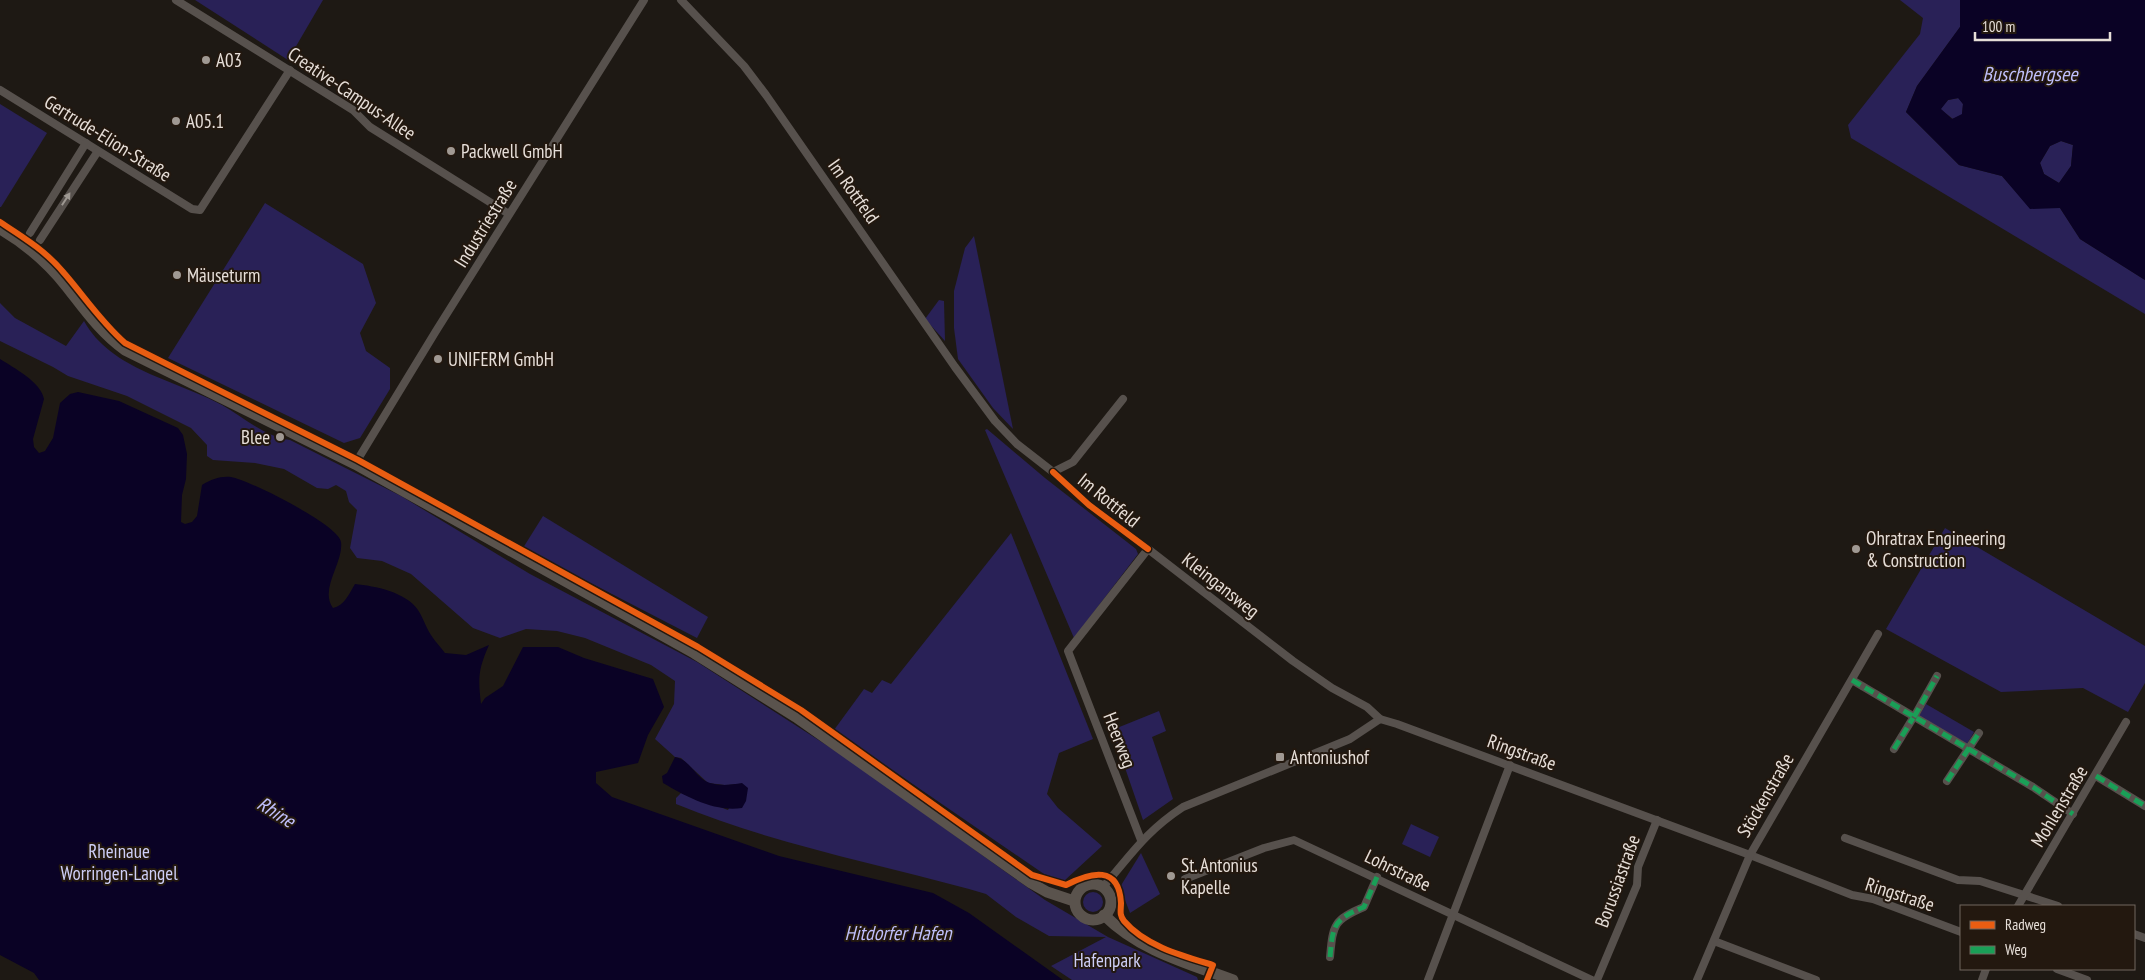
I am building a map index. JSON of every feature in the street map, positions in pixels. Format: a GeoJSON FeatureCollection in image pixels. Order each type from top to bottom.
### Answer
{"type":"FeatureCollection","features":[{"type":"Feature","properties":{"kind":"street","name":"Creative-Campus-Allee"},"geometry":{"type":"LineString","coordinates":[[176,0],[353,110],[370,127],[510,214]]}},
{"type":"Feature","properties":{"kind":"street","name":"Industriestraße"},"geometry":{"type":"LineString","coordinates":[[355,464],[644,0]]}},
{"type":"Feature","properties":{"kind":"street","name":"Im Rottfeld"},"geometry":{"type":"LineString","coordinates":[[682,0],[744,66],[766,95],[955,367],[995,421],[1018,444],[1053,472],[1073,462],[1123,399]]}},
{"type":"Feature","properties":{"kind":"street","name":"Gertrude-Elion-Straße"},"geometry":{"type":"LineString","coordinates":[[0,90],[192,208],[200,210],[290,70]]}},
{"type":"Feature","properties":{"kind":"street"},"geometry":{"type":"LineString","coordinates":[[30,233],[86,143]]}},
{"type":"Feature","properties":{"kind":"street"},"geometry":{"type":"LineString","coordinates":[[40,240],[98,151]]}},
{"type":"Feature","properties":{"kind":"street"},"geometry":{"type":"LineString","coordinates":[[0,230],[24,244],[42,260],[67,287],[99,328],[125,350],[355,464],[694,653],[798,719],[1031,883],[1047,892],[1074,901]]}},
{"type":"Feature","properties":{"kind":"street","name":"Kleingansweg"},"geometry":{"type":"LineString","coordinates":[[1068,651],[1148,550],[1294,661],[1332,688],[1367,707],[1380,719]]}},
{"type":"Feature","properties":{"kind":"street","name":"Stöckenstraße"},"geometry":{"type":"LineString","coordinates":[[1697,980],[1750,855],[1878,634]]}},
{"type":"Feature","properties":{"kind":"street","name":"Heerweg"},"geometry":{"type":"LineString","coordinates":[[1068,651],[1141,840]]}},
{"type":"Feature","properties":{"kind":"street"},"geometry":{"type":"LineString","coordinates":[[1894,749],[1914,718],[1936,676]]}},
{"type":"Feature","properties":{"kind":"street"},"geometry":{"type":"LineString","coordinates":[[1852,680],[2032,787],[2073,814]]}},
{"type":"Feature","properties":{"kind":"street"},"geometry":{"type":"LineString","coordinates":[[1103,887],[1141,840],[1162,821],[1183,807],[1350,739],[1380,719]]}},
{"type":"Feature","properties":{"kind":"street","name":"Ringstraße"},"geometry":{"type":"LineString","coordinates":[[1380,719],[1510,765],[1852,895],[1873,899],[1960,932]]}},
{"type":"Feature","properties":{"kind":"street","name":"Mohlenstraße"},"geometry":{"type":"LineString","coordinates":[[2019,905],[2126,722]]}},
{"type":"Feature","properties":{"kind":"street"},"geometry":{"type":"LineString","coordinates":[[1948,781],[1979,733]]}},
{"type":"Feature","properties":{"kind":"street"},"geometry":{"type":"LineString","coordinates":[[1428,980],[1510,765]]}},
{"type":"Feature","properties":{"kind":"street"},"geometry":{"type":"LineString","coordinates":[[2096,776],[2145,806]]}},
{"type":"Feature","properties":{"kind":"street","name":"Borussiastraße"},"geometry":{"type":"LineString","coordinates":[[1597,980],[1637,885],[1638,867],[1657,820]]}},
{"type":"Feature","properties":{"kind":"street"},"geometry":{"type":"LineString","coordinates":[[1845,838],[1958,880],[1980,881],[2055,905]]}},
{"type":"Feature","properties":{"kind":"street","name":"Lohrstraße"},"geometry":{"type":"LineString","coordinates":[[1185,879],[1264,848],[1294,840],[1377,877],[1592,980]]}},
{"type":"Feature","properties":{"kind":"street"},"geometry":{"type":"LineString","coordinates":[[1330,957],[1332,934],[1338,923],[1344,915],[1364,907],[1377,877]]}},
{"type":"Feature","properties":{"kind":"street"},"geometry":{"type":"LineString","coordinates":[[1092,884],[1103,887],[1110,897],[1111,903],[1104,916],[1093,920],[1086,919],[1076,908],[1074,901],[1078,891],[1092,884]]}},
{"type":"Feature","properties":{"kind":"street"},"geometry":{"type":"LineString","coordinates":[[1104,916],[1132,939],[1151,949],[1210,973],[1233,980]]}},
{"type":"Feature","properties":{"kind":"street"},"geometry":{"type":"LineString","coordinates":[[1714,941],[1816,980]]}},
{"type":"Feature","properties":{"kind":"street"},"geometry":{"type":"LineString","coordinates":[[2060,970],[2087,980]]}},
{"type":"Feature","properties":{"kind":"green space"},"geometry":{"type":"Polygon","coordinates":[[[195,0],[323,0],[288,60],[195,0]]]}},
{"type":"Feature","properties":{"kind":"green space"},"geometry":{"type":"Polygon","coordinates":[[[1900,0],[1960,0],[1960,27],[1917,86],[1906,112],[1959,165],[2002,176],[2030,208],[2060,208],[2080,239],[2145,280],[2145,314],[1851,138],[1848,125],[1920,34],[1923,18],[1900,0]]]}},
{"type":"Feature","properties":{"kind":"green space"},"geometry":{"type":"Polygon","coordinates":[[[1959,98],[1963,104],[1962,115],[1953,119],[1940,109],[1948,100],[1959,98]]]}},
{"type":"Feature","properties":{"kind":"green space"},"geometry":{"type":"Polygon","coordinates":[[[0,104],[47,133],[1,207],[0,207],[0,104]]]}},
{"type":"Feature","properties":{"kind":"green space"},"geometry":{"type":"Polygon","coordinates":[[[2061,141],[2073,145],[2071,166],[2059,183],[2044,174],[2040,163],[2050,146],[2061,141]]]}},
{"type":"Feature","properties":{"kind":"green space"},"geometry":{"type":"Polygon","coordinates":[[[265,203],[363,264],[376,303],[360,333],[366,351],[390,368],[390,389],[360,438],[344,443],[168,358],[265,203]]]}},
{"type":"Feature","properties":{"kind":"green space"},"geometry":{"type":"Polygon","coordinates":[[[974,236],[1013,429],[993,408],[958,359],[954,328],[954,291],[965,248],[974,236]]]}},
{"type":"Feature","properties":{"kind":"green space"},"geometry":{"type":"Polygon","coordinates":[[[939,300],[944,301],[945,341],[925,319],[939,300]]]}},
{"type":"Feature","properties":{"kind":"green space","name":"Hafenpark"},"geometry":{"type":"Polygon","coordinates":[[[0,303],[15,318],[66,346],[84,321],[96,338],[127,363],[204,396],[263,431],[290,440],[401,496],[530,574],[697,662],[845,757],[1045,900],[1108,937],[1197,977],[1198,980],[1072,980],[1051,966],[1106,937],[1049,936],[1016,917],[986,894],[784,841],[712,818],[676,804],[676,798],[681,793],[728,810],[742,784],[708,783],[681,758],[675,757],[655,739],[674,704],[675,681],[651,665],[585,638],[557,631],[526,629],[500,638],[473,628],[411,574],[382,561],[357,558],[350,548],[357,510],[349,502],[346,491],[336,485],[328,489],[317,488],[284,469],[255,463],[213,460],[207,456],[207,445],[191,428],[127,396],[68,376],[0,341],[0,303]]]}},
{"type":"Feature","properties":{"kind":"green space"},"geometry":{"type":"Polygon","coordinates":[[[987,429],[1045,478],[1136,549],[1138,554],[1074,638],[985,430],[987,429]]]}},
{"type":"Feature","properties":{"kind":"green space"},"geometry":{"type":"Polygon","coordinates":[[[543,516],[708,617],[697,638],[523,548],[543,516]]]}},
{"type":"Feature","properties":{"kind":"green space"},"geometry":{"type":"Polygon","coordinates":[[[1945,528],[2145,646],[2145,683],[2128,712],[2083,688],[2001,692],[1886,629],[1945,528]]]}},
{"type":"Feature","properties":{"kind":"green space"},"geometry":{"type":"Polygon","coordinates":[[[1011,533],[1093,739],[1059,753],[1047,794],[1058,808],[1102,846],[1064,881],[1044,874],[834,730],[864,689],[872,693],[882,680],[891,684],[1011,533]]]}},
{"type":"Feature","properties":{"kind":"green space"},"geometry":{"type":"Polygon","coordinates":[[[1926,704],[1974,732],[1967,744],[1919,716],[1926,704]]]}},
{"type":"Feature","properties":{"kind":"green space"},"geometry":{"type":"Polygon","coordinates":[[[1159,711],[1166,731],[1152,737],[1173,799],[1143,820],[1112,730],[1159,711]]]}},
{"type":"Feature","properties":{"kind":"green space"},"geometry":{"type":"Polygon","coordinates":[[[1411,824],[1439,837],[1430,857],[1402,844],[1411,824]]]}},
{"type":"Feature","properties":{"kind":"green space"},"geometry":{"type":"Polygon","coordinates":[[[1141,853],[1160,894],[1130,913],[1120,887],[1141,853]]]}},
{"type":"Feature","properties":{"kind":"green space"},"geometry":{"type":"Polygon","coordinates":[[[1093,892],[1100,895],[1103,902],[1100,909],[1093,912],[1086,909],[1083,902],[1086,895],[1093,892]]]}},
{"type":"Feature","properties":{"kind":"water","name":"Buschbergsee"},"geometry":{"type":"Polygon","coordinates":[[[1960,0],[2145,0],[2145,280],[2080,239],[2060,208],[2030,209],[2002,176],[1959,165],[1906,112],[1917,86],[1960,27],[1960,0]],[[1958,98],[1948,100],[1941,109],[1952,119],[1962,114],[1963,104],[1958,98]],[[2061,141],[2050,146],[2040,163],[2044,174],[2059,183],[2071,166],[2073,145],[2061,141]]]}},
{"type":"Feature","properties":{"kind":"water"},"geometry":{"type":"Polygon","coordinates":[[[0,359],[26,376],[42,393],[44,399],[33,439],[34,447],[39,453],[45,451],[53,438],[60,403],[70,394],[78,392],[119,401],[178,428],[183,435],[187,454],[181,522],[185,524],[192,522],[197,516],[202,485],[216,478],[231,477],[273,494],[326,525],[336,534],[341,542],[341,550],[329,592],[329,601],[333,608],[343,602],[355,584],[381,588],[398,594],[413,604],[431,635],[445,653],[466,655],[489,645],[480,674],[481,704],[485,698],[503,686],[523,647],[558,647],[584,658],[653,679],[664,707],[648,735],[638,763],[596,772],[596,783],[612,797],[779,856],[933,893],[969,913],[1063,980],[39,980],[34,973],[0,955],[0,359]]]}},
{"type":"Feature","properties":{"kind":"water"},"geometry":{"type":"Polygon","coordinates":[[[675,757],[685,761],[701,778],[710,783],[726,785],[742,783],[748,788],[746,801],[742,808],[732,809],[711,806],[663,783],[662,776],[667,773],[675,757]]]}},
{"type":"Feature","properties":{"kind":"marked path"},"geometry":{"type":"LineString","coordinates":[[1914,717],[1937,676]]}},
{"type":"Feature","properties":{"kind":"marked path"},"geometry":{"type":"LineString","coordinates":[[1852,680],[2033,787],[2073,814]]}},
{"type":"Feature","properties":{"kind":"marked path"},"geometry":{"type":"LineString","coordinates":[[1894,749],[1913,718]]}},
{"type":"Feature","properties":{"kind":"marked path"},"geometry":{"type":"LineString","coordinates":[[1947,781],[1979,733]]}},
{"type":"Feature","properties":{"kind":"marked path"},"geometry":{"type":"LineString","coordinates":[[2096,776],[2145,806]]}},
{"type":"Feature","properties":{"kind":"marked path"},"geometry":{"type":"LineString","coordinates":[[1330,957],[1332,938],[1337,925],[1340,920],[1364,907],[1377,877]]}},
{"type":"Feature","properties":{"kind":"cycle path"},"geometry":{"type":"LineString","coordinates":[[0,222],[50,258],[125,343],[358,460],[698,647],[801,710],[1032,875],[1066,885],[1075,880],[1094,875],[1109,877],[1115,882],[1119,891],[1122,919],[1133,930],[1153,944],[1177,954],[1213,965],[1207,980]]}},
{"type":"Feature","properties":{"kind":"cycle path"},"geometry":{"type":"LineString","coordinates":[[1053,472],[1089,505],[1148,549]]}},
{"type":"Feature","properties":{"kind":"place","name":"A03"},"geometry":{"type":"Point","coordinates":[206,60]}},
{"type":"Feature","properties":{"kind":"place","name":"A05.1"},"geometry":{"type":"Point","coordinates":[176,121]}},
{"type":"Feature","properties":{"kind":"place","name":"Packwell GmbH"},"geometry":{"type":"Point","coordinates":[451,151]}},
{"type":"Feature","properties":{"kind":"place","name":"Mäuseturm"},"geometry":{"type":"Point","coordinates":[177,275]}},
{"type":"Feature","properties":{"kind":"place","name":"UNIFERM GmbH"},"geometry":{"type":"Point","coordinates":[438,359]}},
{"type":"Feature","properties":{"kind":"place","name":"Blee"},"geometry":{"type":"Point","coordinates":[280,437]}},
{"type":"Feature","properties":{"kind":"place","name":"Ohratrax Engineering & Construction"},"geometry":{"type":"Point","coordinates":[1856,549]}},
{"type":"Feature","properties":{"kind":"place","name":"Antoniushof"},"geometry":{"type":"Point","coordinates":[1280,757]}},
{"type":"Feature","properties":{"kind":"place","name":"St. Antonius Kapelle"},"geometry":{"type":"Point","coordinates":[1171,876]}},
{"type":"Feature","properties":{"kind":"water label","name":"Rhine"},"geometry":{"type":"Point","coordinates":[276,812]}},
{"type":"Feature","properties":{"kind":"water label","name":"Hitdorfer Hafen"},"geometry":{"type":"Point","coordinates":[898,933]}},
{"type":"Feature","properties":{"kind":"park label","name":"Rheinaue Worringen-Langel"},"geometry":{"type":"Point","coordinates":[119,862]}}]}
